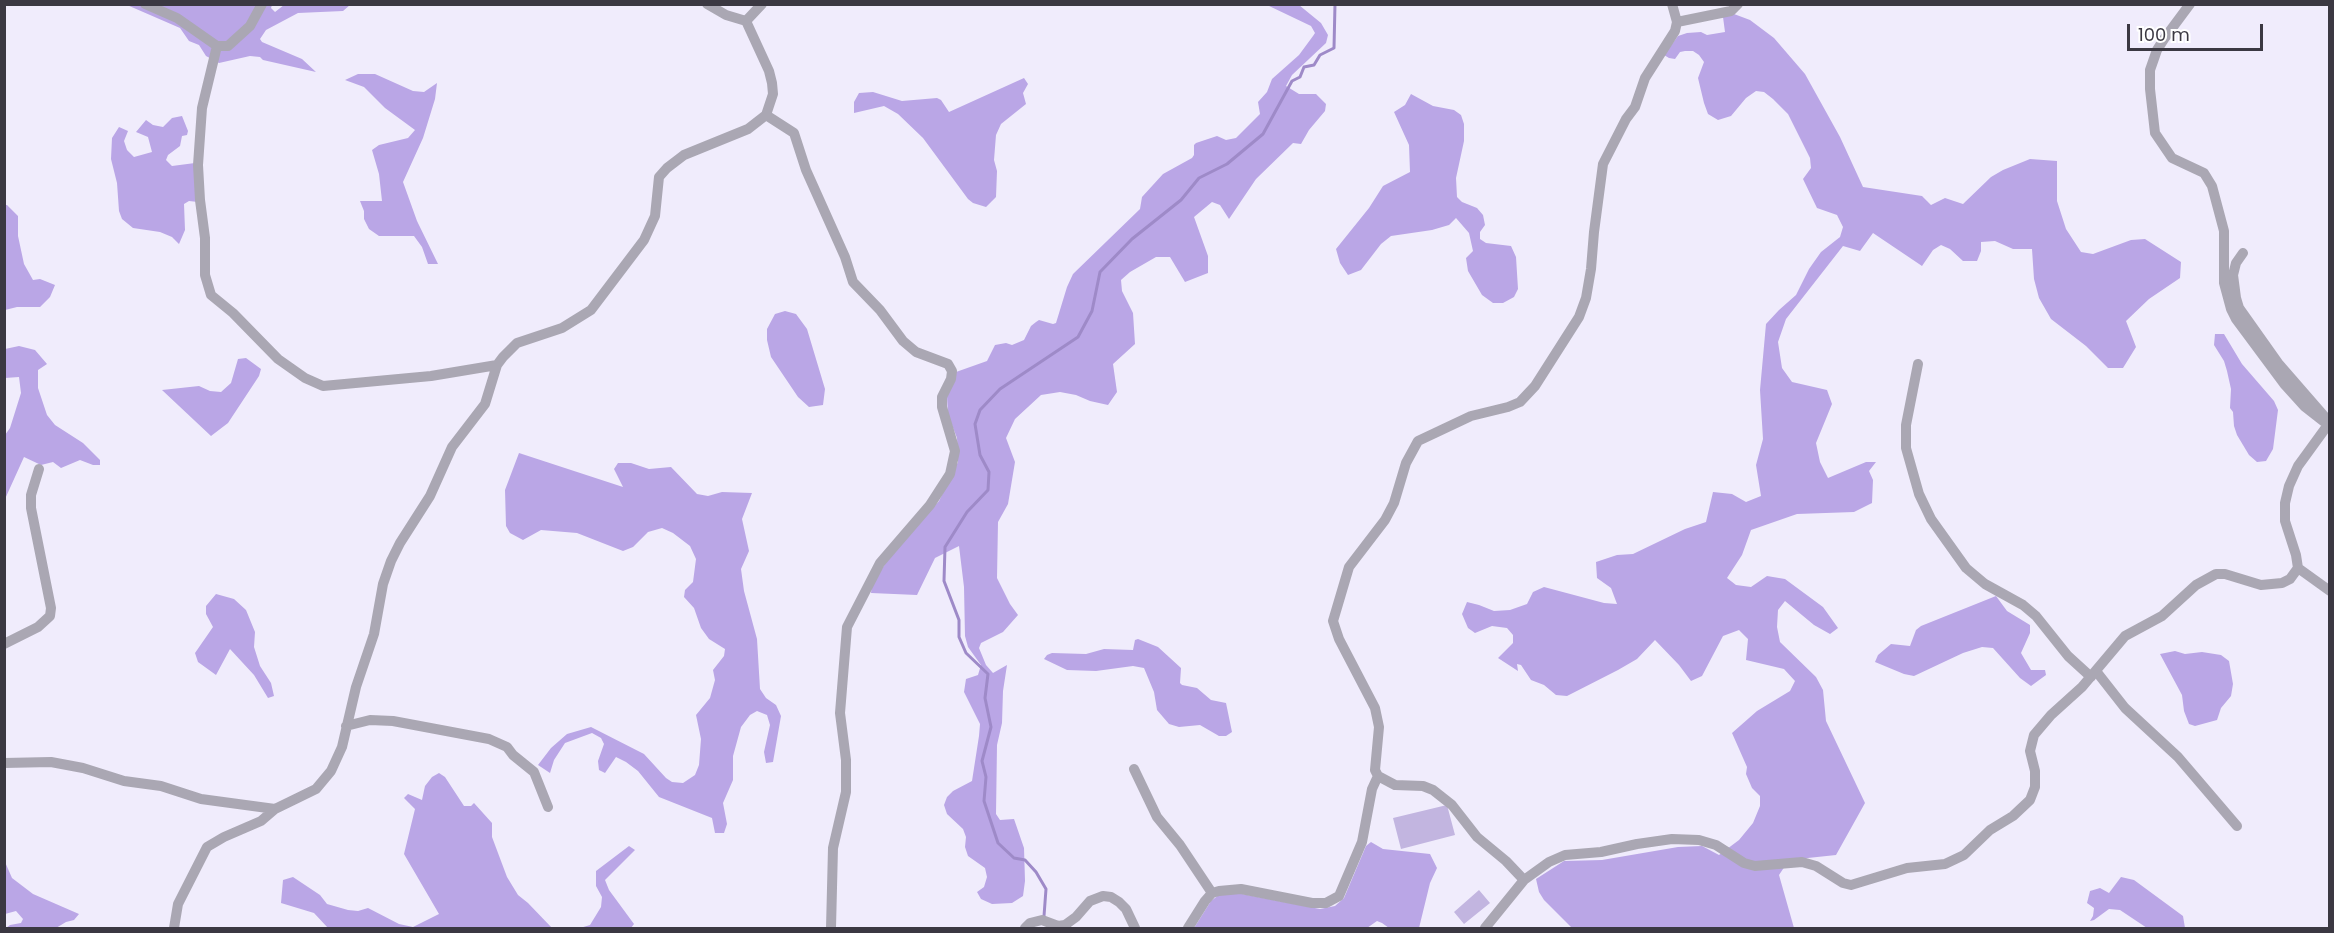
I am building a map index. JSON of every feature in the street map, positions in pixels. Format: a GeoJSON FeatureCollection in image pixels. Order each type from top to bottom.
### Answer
{"type":"FeatureCollection","features":[{"type":"Feature","properties":{"kind":"street"},"geometry":{"type":"LineString","coordinates":[[145,4],[177,18],[217,46],[228,46],[236,41],[250,26],[262,4]]}},
{"type":"Feature","properties":{"kind":"street"},"geometry":{"type":"LineString","coordinates":[[174,928],[177,904],[207,847],[261,821],[275,809],[306,794],[322,783],[331,771],[339,754],[356,687],[376,628],[383,584],[391,561],[430,496],[452,447],[485,404],[498,365],[510,348],[517,343],[562,328],[591,310],[644,240],[655,216],[659,177],[667,168],[684,155],[748,129],[766,115],[773,94],[772,83],[769,71],[746,21],[726,15],[706,4]]}},
{"type":"Feature","properties":{"kind":"street"},"geometry":{"type":"LineString","coordinates":[[746,21],[762,4]]}},
{"type":"Feature","properties":{"kind":"street"},"geometry":{"type":"LineString","coordinates":[[1524,880],[1506,861],[1477,837],[1452,805],[1433,790],[1423,786],[1395,785],[1378,776],[1375,770],[1379,728],[1375,708],[1339,639],[1333,621],[1349,567],[1385,520],[1394,503],[1406,463],[1418,441],[1471,416],[1520,402],[1535,386],[1568,335],[1586,298],[1603,165],[1635,106],[1645,78],[1675,30],[1677,22],[1672,4]]}},
{"type":"Feature","properties":{"kind":"street"},"geometry":{"type":"LineString","coordinates":[[1677,22],[1731,11],[1738,4]]}},
{"type":"Feature","properties":{"kind":"street"},"geometry":{"type":"LineString","coordinates":[[2190,4],[2157,50],[2150,70],[2155,132],[2172,158],[2204,173],[2212,186],[2224,231],[2224,283],[2236,319],[2285,385],[2304,406],[2328,423]]}},
{"type":"Feature","properties":{"kind":"street"},"geometry":{"type":"LineString","coordinates":[[217,46],[202,108],[198,156],[205,238],[205,275],[211,295],[278,359],[305,378],[323,386],[431,376],[498,365]]}},
{"type":"Feature","properties":{"kind":"street"},"geometry":{"type":"LineString","coordinates":[[766,115],[794,133],[806,170],[845,257],[853,282],[874,303],[903,341],[916,352],[948,364],[952,371],[951,379],[942,397],[942,407],[955,451],[954,464],[930,505],[880,563],[847,627],[840,713],[846,760],[846,792],[833,848],[831,928]]}},
{"type":"Feature","properties":{"kind":"street"},"geometry":{"type":"LineString","coordinates":[[2243,253],[2236,263],[2233,275],[2239,308],[2278,363],[2328,423]]}},
{"type":"Feature","properties":{"kind":"street"},"geometry":{"type":"LineString","coordinates":[[1918,364],[1906,425],[1906,448],[1919,494],[1931,519],[1966,568],[1985,584],[2023,605],[2036,616],[2068,656],[2093,674],[2173,752],[2237,826]]}},
{"type":"Feature","properties":{"kind":"street"},"geometry":{"type":"LineString","coordinates":[[1485,928],[1524,880],[1549,862],[1565,855],[1602,852],[1637,844],[1699,840],[1716,845],[1744,863],[1755,867],[1802,862],[1816,866],[1843,883],[1851,885],[1907,868],[1946,864],[1964,855],[1990,830],[2013,816],[2030,800],[2036,787],[2030,751],[2034,735],[2093,674],[2125,636],[2162,616],[2187,592],[2206,578],[2216,574],[2225,573],[2251,583],[2271,585],[2290,579],[2298,568],[2286,527],[2287,496],[2298,466],[2328,423]]}},
{"type":"Feature","properties":{"kind":"street"},"geometry":{"type":"LineString","coordinates":[[4,644],[38,627],[50,616],[51,608],[31,507],[31,495],[39,469]]}},
{"type":"Feature","properties":{"kind":"street"},"geometry":{"type":"LineString","coordinates":[[2298,568],[2330,591]]}},
{"type":"Feature","properties":{"kind":"street"},"geometry":{"type":"LineString","coordinates":[[346,726],[370,720],[393,721],[489,739],[507,747],[534,772],[548,807]]}},
{"type":"Feature","properties":{"kind":"street"},"geometry":{"type":"LineString","coordinates":[[4,763],[51,762],[83,768],[124,781],[161,786],[201,799],[275,809]]}},
{"type":"Feature","properties":{"kind":"street"},"geometry":{"type":"LineString","coordinates":[[1134,769],[1157,817],[1180,845],[1212,893]]}},
{"type":"Feature","properties":{"kind":"street"},"geometry":{"type":"LineString","coordinates":[[1188,928],[1212,893],[1229,889],[1240,889],[1312,903],[1326,903],[1336,899],[1342,891],[1344,881],[1362,842],[1372,789],[1378,776]]}},
{"type":"Feature","properties":{"kind":"street"},"geometry":{"type":"LineString","coordinates":[[1025,928],[1030,923],[1042,920],[1058,926],[1065,925],[1076,917],[1090,901],[1103,896],[1111,897],[1126,909],[1135,928]]}},
{"type":"Feature","properties":{"kind":"shaded area"},"geometry":{"type":"Polygon","coordinates":[[[127,5],[272,5],[271,8],[275,12],[284,5],[350,5],[343,11],[298,13],[266,30],[260,39],[262,42],[302,59],[316,72],[250,56],[219,63],[206,56],[199,45],[189,41],[180,28],[127,5]]]}},
{"type":"Feature","properties":{"kind":"shaded area"},"geometry":{"type":"Polygon","coordinates":[[[1267,5],[1299,5],[1321,23],[1328,35],[1326,43],[1292,75],[1286,86],[1299,94],[1316,94],[1326,104],[1325,111],[1301,144],[1293,143],[1256,179],[1229,219],[1220,205],[1212,202],[1194,217],[1208,256],[1208,273],[1185,282],[1170,257],[1156,257],[1121,280],[1122,291],[1133,313],[1135,344],[1113,364],[1117,392],[1108,405],[1060,392],[1041,395],[1015,419],[1006,438],[1015,462],[1008,504],[998,522],[997,578],[1018,615],[1003,632],[981,643],[979,648],[986,665],[993,673],[1007,665],[1002,723],[997,745],[996,814],[1000,820],[1014,819],[1024,848],[1025,881],[1023,896],[1012,903],[992,904],[981,899],[977,892],[984,887],[987,877],[985,868],[968,856],[963,829],[947,814],[944,805],[947,797],[953,791],[972,781],[980,724],[964,692],[966,679],[978,675],[981,665],[968,647],[965,636],[964,587],[959,546],[935,558],[917,595],[871,593],[872,585],[888,559],[939,501],[958,462],[957,438],[948,415],[947,397],[956,372],[987,361],[995,345],[1006,343],[1012,345],[1024,340],[1031,326],[1039,320],[1056,323],[1073,274],[1140,209],[1142,197],[1163,174],[1192,158],[1196,143],[1217,136],[1226,140],[1236,138],[1260,114],[1258,102],[1267,92],[1272,79],[1299,55],[1315,33],[1311,26],[1267,5]]]}},
{"type":"Feature","properties":{"kind":"shaded area"},"geometry":{"type":"Polygon","coordinates":[[[1734,14],[1750,20],[1774,38],[1805,74],[1840,137],[1863,187],[1922,196],[1931,205],[1945,198],[1963,204],[1991,177],[2003,170],[2030,159],[2057,161],[2057,201],[2066,229],[2081,252],[2093,254],[2131,240],[2145,239],[2181,262],[2180,278],[2149,299],[2126,321],[2136,347],[2123,368],[2108,368],[2086,346],[2051,319],[2039,298],[2034,279],[2032,249],[2013,249],[1995,241],[1981,242],[1981,251],[1977,261],[1963,261],[1950,249],[1941,245],[1933,250],[1922,266],[1873,233],[1860,251],[1843,246],[1786,319],[1778,342],[1782,368],[1792,382],[1827,390],[1832,404],[1816,443],[1820,462],[1828,478],[1866,462],[1876,462],[1869,471],[1873,480],[1872,503],[1854,512],[1797,514],[1751,530],[1742,555],[1727,578],[1736,585],[1751,587],[1767,576],[1785,579],[1823,607],[1838,628],[1830,634],[1814,625],[1785,601],[1778,610],[1777,627],[1780,642],[1816,677],[1823,690],[1826,721],[1865,803],[1836,855],[1789,860],[1779,875],[1794,928],[1572,928],[1544,900],[1539,892],[1536,879],[1564,861],[1602,860],[1678,847],[1702,846],[1719,855],[1739,840],[1753,823],[1760,806],[1760,796],[1752,788],[1746,774],[1747,767],[1732,733],[1757,711],[1790,691],[1795,681],[1784,669],[1746,660],[1748,639],[1739,630],[1723,636],[1702,676],[1691,681],[1655,640],[1637,659],[1618,670],[1567,696],[1556,695],[1544,685],[1531,680],[1521,665],[1517,664],[1518,671],[1498,658],[1513,643],[1513,635],[1507,628],[1492,626],[1475,633],[1468,628],[1462,614],[1467,602],[1494,611],[1510,610],[1527,604],[1533,592],[1544,587],[1604,603],[1617,604],[1611,588],[1597,578],[1596,562],[1617,555],[1633,554],[1685,529],[1706,522],[1713,492],[1732,494],[1746,502],[1761,496],[1756,465],[1763,439],[1760,390],[1766,324],[1796,295],[1809,269],[1821,252],[1840,237],[1843,227],[1837,215],[1817,208],[1803,179],[1811,168],[1810,158],[1788,114],[1773,99],[1764,92],[1756,91],[1746,98],[1731,116],[1718,120],[1708,114],[1704,103],[1698,78],[1704,62],[1699,55],[1693,51],[1685,51],[1680,52],[1675,59],[1664,55],[1678,36],[1687,33],[1701,32],[1707,35],[1725,32],[1723,17],[1734,14]]]}},
{"type":"Feature","properties":{"kind":"shaded area"},"geometry":{"type":"Polygon","coordinates":[[[358,74],[375,74],[413,91],[424,92],[437,83],[435,99],[423,138],[403,182],[417,221],[438,264],[428,264],[422,247],[414,236],[379,236],[369,229],[364,219],[360,201],[382,201],[379,174],[372,150],[379,145],[408,138],[415,130],[385,108],[364,87],[345,80],[358,74]]]}},
{"type":"Feature","properties":{"kind":"shaded area"},"geometry":{"type":"Polygon","coordinates":[[[1024,78],[1028,84],[1023,93],[1026,104],[1001,124],[996,135],[994,160],[997,171],[996,197],[986,207],[968,199],[923,138],[898,114],[884,106],[854,113],[854,102],[859,93],[873,92],[902,101],[937,98],[949,112],[1024,78]]]}},
{"type":"Feature","properties":{"kind":"shaded area"},"geometry":{"type":"Polygon","coordinates":[[[1411,94],[1433,106],[1454,110],[1461,115],[1464,124],[1464,141],[1456,178],[1457,197],[1462,202],[1477,208],[1483,215],[1485,225],[1480,232],[1480,239],[1486,243],[1511,246],[1516,257],[1518,289],[1514,297],[1503,303],[1493,303],[1482,295],[1468,271],[1466,258],[1473,251],[1469,233],[1456,218],[1449,225],[1432,230],[1391,236],[1381,244],[1361,270],[1348,275],[1340,263],[1336,249],[1369,208],[1383,186],[1410,172],[1409,145],[1394,112],[1405,105],[1411,94]]]}},
{"type":"Feature","properties":{"kind":"shaded area"},"geometry":{"type":"Polygon","coordinates":[[[182,116],[188,131],[187,135],[182,136],[180,146],[168,155],[166,160],[172,166],[195,163],[198,202],[189,201],[184,204],[185,230],[179,244],[172,237],[160,232],[133,228],[122,219],[111,159],[112,138],[119,127],[128,131],[124,141],[127,150],[134,157],[152,152],[148,137],[136,132],[146,120],[153,125],[163,127],[172,118],[182,116]]]}},
{"type":"Feature","properties":{"kind":"shaded area"},"geometry":{"type":"Polygon","coordinates":[[[5,205],[18,216],[18,236],[24,264],[33,280],[40,279],[55,285],[50,297],[40,307],[17,307],[5,310],[5,205]]]}},
{"type":"Feature","properties":{"kind":"shaded area"},"geometry":{"type":"Polygon","coordinates":[[[785,311],[796,314],[807,329],[825,389],[823,405],[809,407],[798,397],[771,357],[767,329],[775,314],[785,311]]]}},
{"type":"Feature","properties":{"kind":"shaded area"},"geometry":{"type":"Polygon","coordinates":[[[2215,334],[2224,334],[2242,364],[2274,401],[2278,410],[2273,449],[2266,461],[2257,462],[2249,455],[2237,435],[2233,412],[2230,408],[2231,389],[2224,361],[2214,345],[2215,334]]]}},
{"type":"Feature","properties":{"kind":"shaded area"},"geometry":{"type":"Polygon","coordinates":[[[19,346],[35,350],[47,364],[38,370],[38,388],[47,415],[55,425],[83,443],[100,460],[100,465],[80,460],[61,468],[53,462],[41,465],[24,457],[5,499],[5,435],[10,428],[21,393],[19,377],[5,378],[5,349],[19,346]]]}},
{"type":"Feature","properties":{"kind":"shaded area"},"geometry":{"type":"Polygon","coordinates":[[[246,358],[261,369],[259,376],[228,423],[211,436],[162,390],[199,386],[210,391],[221,392],[231,383],[238,359],[246,358]]]}},
{"type":"Feature","properties":{"kind":"shaded area"},"geometry":{"type":"Polygon","coordinates":[[[519,453],[623,487],[614,469],[618,463],[631,463],[649,469],[671,467],[697,494],[708,496],[722,492],[752,493],[742,519],[749,551],[741,569],[744,591],[757,639],[760,689],[766,698],[776,705],[781,716],[773,762],[766,763],[764,752],[770,725],[767,715],[757,711],[750,715],[741,727],[733,756],[733,780],[723,803],[727,824],[724,833],[715,833],[712,818],[659,797],[638,771],[626,762],[616,757],[605,773],[599,770],[598,761],[604,744],[601,738],[592,733],[565,743],[554,760],[550,773],[538,765],[551,748],[567,734],[591,727],[644,754],[672,782],[683,783],[695,775],[699,765],[701,739],[696,715],[710,698],[715,680],[713,670],[724,656],[725,649],[709,639],[701,628],[694,608],[684,597],[685,590],[693,582],[696,559],[690,546],[673,533],[662,528],[648,532],[633,547],[623,551],[577,533],[541,530],[523,540],[510,533],[506,526],[505,490],[519,453]]]}},
{"type":"Feature","properties":{"kind":"shaded area"},"geometry":{"type":"Polygon","coordinates":[[[216,594],[234,599],[246,610],[255,632],[254,647],[260,666],[271,683],[274,696],[268,698],[254,675],[230,649],[216,675],[198,662],[195,653],[213,627],[206,614],[206,606],[216,594]]]}},
{"type":"Feature","properties":{"kind":"shaded area"},"geometry":{"type":"Polygon","coordinates":[[[1996,596],[2007,611],[2030,625],[2030,633],[2021,653],[2031,670],[2045,670],[2046,675],[2031,686],[2020,678],[1993,648],[1982,647],[1963,653],[1914,676],[1875,662],[1878,655],[1891,644],[1910,646],[1916,630],[1921,626],[1996,596]]]}},
{"type":"Feature","properties":{"kind":"shaded area"},"geometry":{"type":"Polygon","coordinates":[[[1138,639],[1158,647],[1181,668],[1180,683],[1182,685],[1197,688],[1211,700],[1226,703],[1232,732],[1226,736],[1219,736],[1200,725],[1179,727],[1169,724],[1157,710],[1154,692],[1144,668],[1133,666],[1096,671],[1067,670],[1044,659],[1052,653],[1086,654],[1104,649],[1133,650],[1135,640],[1138,639]]]}},
{"type":"Feature","properties":{"kind":"shaded area"},"geometry":{"type":"Polygon","coordinates":[[[2175,651],[2185,654],[2202,652],[2221,655],[2229,661],[2233,684],[2231,696],[2221,708],[2217,720],[2195,726],[2189,724],[2184,711],[2182,695],[2160,654],[2175,651]]]}},
{"type":"Feature","properties":{"kind":"shaded area"},"geometry":{"type":"Polygon","coordinates":[[[439,773],[445,777],[464,806],[471,806],[474,803],[492,823],[492,837],[507,877],[518,895],[552,928],[328,928],[314,913],[281,903],[283,880],[293,877],[320,895],[327,904],[358,911],[368,908],[399,924],[413,927],[439,914],[404,854],[415,809],[404,798],[408,794],[422,800],[425,786],[432,777],[439,773]]]}},
{"type":"Feature","properties":{"kind":"shaded area"},"geometry":{"type":"Polygon","coordinates":[[[1447,805],[1455,835],[1401,849],[1393,818],[1447,805]]]}},
{"type":"Feature","properties":{"kind":"shaded area"},"geometry":{"type":"Polygon","coordinates":[[[1371,842],[1383,849],[1430,854],[1437,868],[1430,883],[1419,928],[1389,928],[1377,921],[1367,928],[1194,928],[1211,901],[1220,894],[1232,892],[1320,909],[1335,906],[1344,898],[1366,846],[1371,842]]]}},
{"type":"Feature","properties":{"kind":"shaded area"},"geometry":{"type":"Polygon","coordinates":[[[629,846],[635,850],[605,880],[609,890],[634,924],[631,928],[580,928],[590,925],[601,907],[602,897],[596,886],[596,871],[629,846]]]}},
{"type":"Feature","properties":{"kind":"shaded area"},"geometry":{"type":"Polygon","coordinates":[[[5,862],[12,878],[33,894],[79,914],[74,920],[56,928],[6,928],[21,923],[23,919],[16,911],[5,914],[5,862]]]}},
{"type":"Feature","properties":{"kind":"shaded area"},"geometry":{"type":"Polygon","coordinates":[[[2121,877],[2134,880],[2183,916],[2185,928],[2147,928],[2120,910],[2109,909],[2090,921],[2094,908],[2087,903],[2090,891],[2100,888],[2109,893],[2121,877]]]}},
{"type":"Feature","properties":{"kind":"shaded area"},"geometry":{"type":"Polygon","coordinates":[[[1479,890],[1490,903],[1464,924],[1454,912],[1479,890]]]}},
{"type":"Feature","properties":{"kind":"waterway"},"geometry":{"type":"LineString","coordinates":[[1044,916],[1046,889],[1036,872],[1025,860],[1014,858],[998,843],[984,801],[986,777],[982,761],[991,727],[985,698],[988,674],[966,653],[959,637],[959,620],[944,581],[945,547],[967,512],[988,490],[989,472],[980,455],[975,424],[980,410],[1000,389],[1078,337],[1092,311],[1100,272],[1132,239],[1181,200],[1199,178],[1227,164],[1263,134],[1292,81],[1300,77],[1304,67],[1314,65],[1320,55],[1334,48],[1335,4]]}}]}
